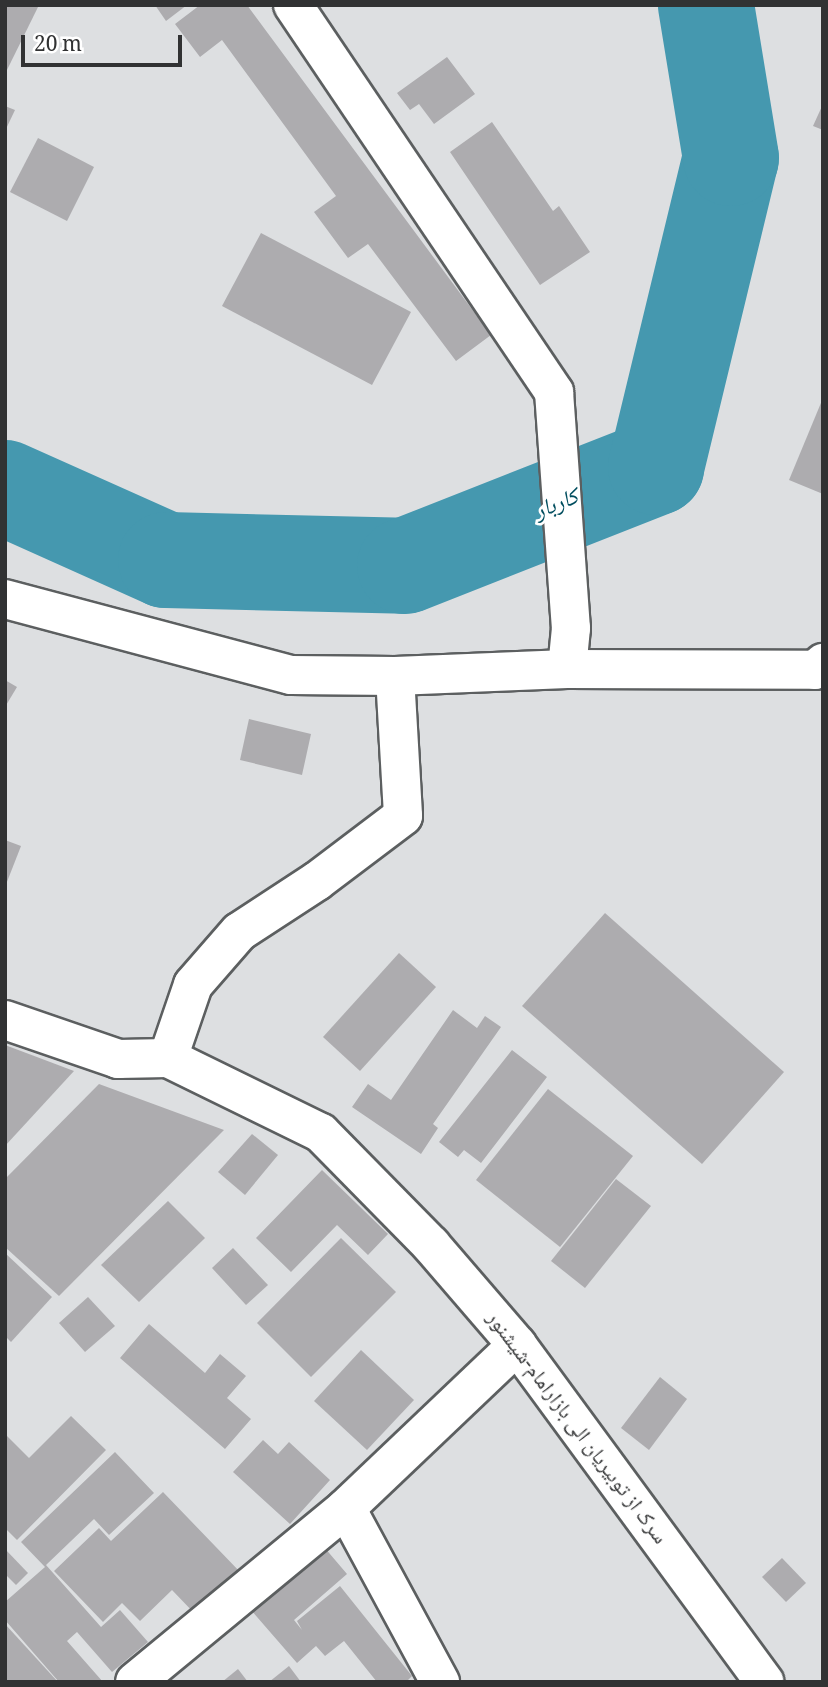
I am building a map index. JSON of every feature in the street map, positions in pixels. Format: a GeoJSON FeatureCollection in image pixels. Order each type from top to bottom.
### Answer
{"type":"FeatureCollection","features":[{"type":"Feature","properties":{"kind":"street"},"geometry":{"type":"LineString","coordinates":[[293,5],[554,392],[570,628],[567,669]]}},
{"type":"Feature","properties":{"kind":"street"},"geometry":{"type":"LineString","coordinates":[[5,599],[291,675],[395,676],[567,669],[815,670],[823,663]]}},
{"type":"Feature","properties":{"kind":"street"},"geometry":{"type":"LineString","coordinates":[[5,1020],[118,1059],[168,1058],[193,985],[239,932],[317,881],[403,816],[395,676]]}},
{"type":"Feature","properties":{"kind":"street","name":"سرک از توبیریان الی بازارامام-شیشنور"},"geometry":{"type":"LineString","coordinates":[[168,1058],[321,1133],[431,1245],[517,1345],[765,1682]]}},
{"type":"Feature","properties":{"kind":"street"},"geometry":{"type":"LineString","coordinates":[[135,1682],[346,1508],[517,1345]]}},
{"type":"Feature","properties":{"kind":"street"},"geometry":{"type":"LineString","coordinates":[[346,1508],[440,1682]]}},
{"type":"Feature","properties":{"kind":"building"},"geometry":{"type":"Polygon","coordinates":[[[5,5],[39,5],[5,74],[5,5]]]}},
{"type":"Feature","properties":{"kind":"building"},"geometry":{"type":"Polygon","coordinates":[[[155,5],[187,5],[166,21],[155,5]]]}},
{"type":"Feature","properties":{"kind":"building"},"geometry":{"type":"Polygon","coordinates":[[[200,5],[247,5],[491,335],[456,361],[368,244],[348,258],[314,212],[336,196],[222,40],[200,57],[175,24],[200,5]]]}},
{"type":"Feature","properties":{"kind":"building"},"geometry":{"type":"Polygon","coordinates":[[[447,57],[475,94],[434,124],[419,104],[410,110],[397,93],[447,57]]]}},
{"type":"Feature","properties":{"kind":"building"},"geometry":{"type":"Polygon","coordinates":[[[823,104],[823,130],[813,126],[823,104]]]}},
{"type":"Feature","properties":{"kind":"building"},"geometry":{"type":"Polygon","coordinates":[[[5,106],[15,110],[5,131],[5,106]]]}},
{"type":"Feature","properties":{"kind":"building"},"geometry":{"type":"Polygon","coordinates":[[[492,122],[553,211],[559,206],[590,252],[540,285],[450,152],[492,122]]]}},
{"type":"Feature","properties":{"kind":"building"},"geometry":{"type":"Polygon","coordinates":[[[38,138],[94,167],[67,221],[10,192],[38,138]]]}},
{"type":"Feature","properties":{"kind":"building"},"geometry":{"type":"Polygon","coordinates":[[[261,233],[411,312],[372,385],[222,306],[261,233]]]}},
{"type":"Feature","properties":{"kind":"building"},"geometry":{"type":"Polygon","coordinates":[[[823,398],[823,494],[789,480],[823,398]]]}},
{"type":"Feature","properties":{"kind":"building"},"geometry":{"type":"Polygon","coordinates":[[[5,680],[17,687],[5,707],[5,680]]]}},
{"type":"Feature","properties":{"kind":"building"},"geometry":{"type":"Polygon","coordinates":[[[249,719],[311,734],[302,775],[240,760],[249,719]]]}},
{"type":"Feature","properties":{"kind":"building"},"geometry":{"type":"Polygon","coordinates":[[[5,840],[21,846],[5,887],[5,840]]]}},
{"type":"Feature","properties":{"kind":"building"},"geometry":{"type":"Polygon","coordinates":[[[605,913],[784,1072],[702,1164],[522,1006],[605,913]]]}},
{"type":"Feature","properties":{"kind":"building"},"geometry":{"type":"Polygon","coordinates":[[[399,953],[436,987],[360,1071],[323,1037],[399,953]]]}},
{"type":"Feature","properties":{"kind":"building"},"geometry":{"type":"Polygon","coordinates":[[[453,1010],[477,1028],[485,1016],[501,1027],[433,1124],[438,1128],[421,1154],[352,1107],[368,1084],[391,1100],[453,1010]]]}},
{"type":"Feature","properties":{"kind":"building"},"geometry":{"type":"Polygon","coordinates":[[[5,1045],[74,1071],[5,1146],[5,1045]]]}},
{"type":"Feature","properties":{"kind":"building"},"geometry":{"type":"Polygon","coordinates":[[[512,1050],[547,1077],[481,1163],[464,1150],[458,1157],[439,1142],[512,1050]]]}},
{"type":"Feature","properties":{"kind":"building"},"geometry":{"type":"Polygon","coordinates":[[[99,1084],[224,1130],[59,1296],[5,1247],[5,1179],[99,1084]]]}},
{"type":"Feature","properties":{"kind":"building"},"geometry":{"type":"Polygon","coordinates":[[[548,1089],[633,1156],[560,1247],[476,1180],[548,1089]]]}},
{"type":"Feature","properties":{"kind":"building"},"geometry":{"type":"Polygon","coordinates":[[[252,1134],[278,1155],[245,1195],[218,1172],[252,1134]]]}},
{"type":"Feature","properties":{"kind":"building"},"geometry":{"type":"Polygon","coordinates":[[[322,1170],[388,1234],[368,1255],[337,1225],[291,1272],[256,1238],[322,1170]]]}},
{"type":"Feature","properties":{"kind":"building"},"geometry":{"type":"Polygon","coordinates":[[[616,1179],[651,1206],[585,1288],[551,1261],[616,1179]]]}},
{"type":"Feature","properties":{"kind":"building"},"geometry":{"type":"Polygon","coordinates":[[[168,1201],[205,1238],[139,1302],[101,1265],[168,1201]]]}},
{"type":"Feature","properties":{"kind":"building"},"geometry":{"type":"Polygon","coordinates":[[[341,1238],[396,1292],[311,1377],[257,1323],[341,1238]]]}},
{"type":"Feature","properties":{"kind":"building"},"geometry":{"type":"Polygon","coordinates":[[[233,1248],[268,1285],[246,1305],[212,1268],[233,1248]]]}},
{"type":"Feature","properties":{"kind":"building"},"geometry":{"type":"Polygon","coordinates":[[[5,1253],[52,1297],[11,1342],[5,1336],[5,1253]]]}},
{"type":"Feature","properties":{"kind":"building"},"geometry":{"type":"Polygon","coordinates":[[[88,1297],[115,1326],[85,1352],[59,1323],[88,1297]]]}},
{"type":"Feature","properties":{"kind":"building"},"geometry":{"type":"Polygon","coordinates":[[[149,1324],[205,1373],[220,1354],[246,1376],[227,1398],[251,1419],[225,1449],[120,1358],[149,1324]]]}},
{"type":"Feature","properties":{"kind":"building"},"geometry":{"type":"Polygon","coordinates":[[[361,1350],[414,1400],[367,1450],[314,1401],[361,1350]]]}},
{"type":"Feature","properties":{"kind":"building"},"geometry":{"type":"Polygon","coordinates":[[[660,1377],[687,1399],[649,1450],[621,1428],[660,1377]]]}},
{"type":"Feature","properties":{"kind":"building"},"geometry":{"type":"Polygon","coordinates":[[[71,1416],[106,1450],[17,1540],[5,1528],[5,1434],[29,1458],[71,1416]]]}},
{"type":"Feature","properties":{"kind":"building"},"geometry":{"type":"Polygon","coordinates":[[[263,1440],[278,1454],[289,1442],[330,1480],[290,1524],[233,1472],[263,1440]]]}},
{"type":"Feature","properties":{"kind":"building"},"geometry":{"type":"Polygon","coordinates":[[[115,1452],[154,1493],[109,1535],[94,1519],[46,1565],[101,1627],[120,1610],[148,1642],[112,1672],[77,1632],[67,1641],[103,1682],[59,1682],[5,1620],[5,1602],[45,1567],[21,1542],[115,1452]]]}},
{"type":"Feature","properties":{"kind":"building"},"geometry":{"type":"Polygon","coordinates":[[[163,1492],[241,1573],[197,1616],[172,1590],[140,1621],[122,1603],[103,1622],[54,1571],[99,1528],[111,1541],[163,1492]]]}},
{"type":"Feature","properties":{"kind":"building"},"geometry":{"type":"Polygon","coordinates":[[[324,1547],[347,1574],[294,1620],[302,1630],[297,1621],[340,1586],[412,1676],[406,1682],[377,1682],[344,1641],[325,1656],[316,1646],[297,1663],[251,1610],[324,1547]]]}},
{"type":"Feature","properties":{"kind":"building"},"geometry":{"type":"Polygon","coordinates":[[[5,1549],[28,1573],[16,1585],[5,1574],[5,1549]]]}},
{"type":"Feature","properties":{"kind":"building"},"geometry":{"type":"Polygon","coordinates":[[[782,1558],[806,1583],[786,1602],[762,1577],[782,1558]]]}},
{"type":"Feature","properties":{"kind":"building"},"geometry":{"type":"Polygon","coordinates":[[[5,1624],[58,1682],[5,1682],[5,1624]]]}},
{"type":"Feature","properties":{"kind":"building"},"geometry":{"type":"Polygon","coordinates":[[[289,1666],[301,1682],[269,1682],[289,1666]]]}},
{"type":"Feature","properties":{"kind":"building"},"geometry":{"type":"Polygon","coordinates":[[[238,1669],[248,1682],[222,1682],[238,1669]]]}},
{"type":"Feature","properties":{"kind":"waterway","name":"کاربار"},"geometry":{"type":"LineString","coordinates":[[5,488],[166,560],[405,566],[656,467],[731,158],[706,5]]}}]}
